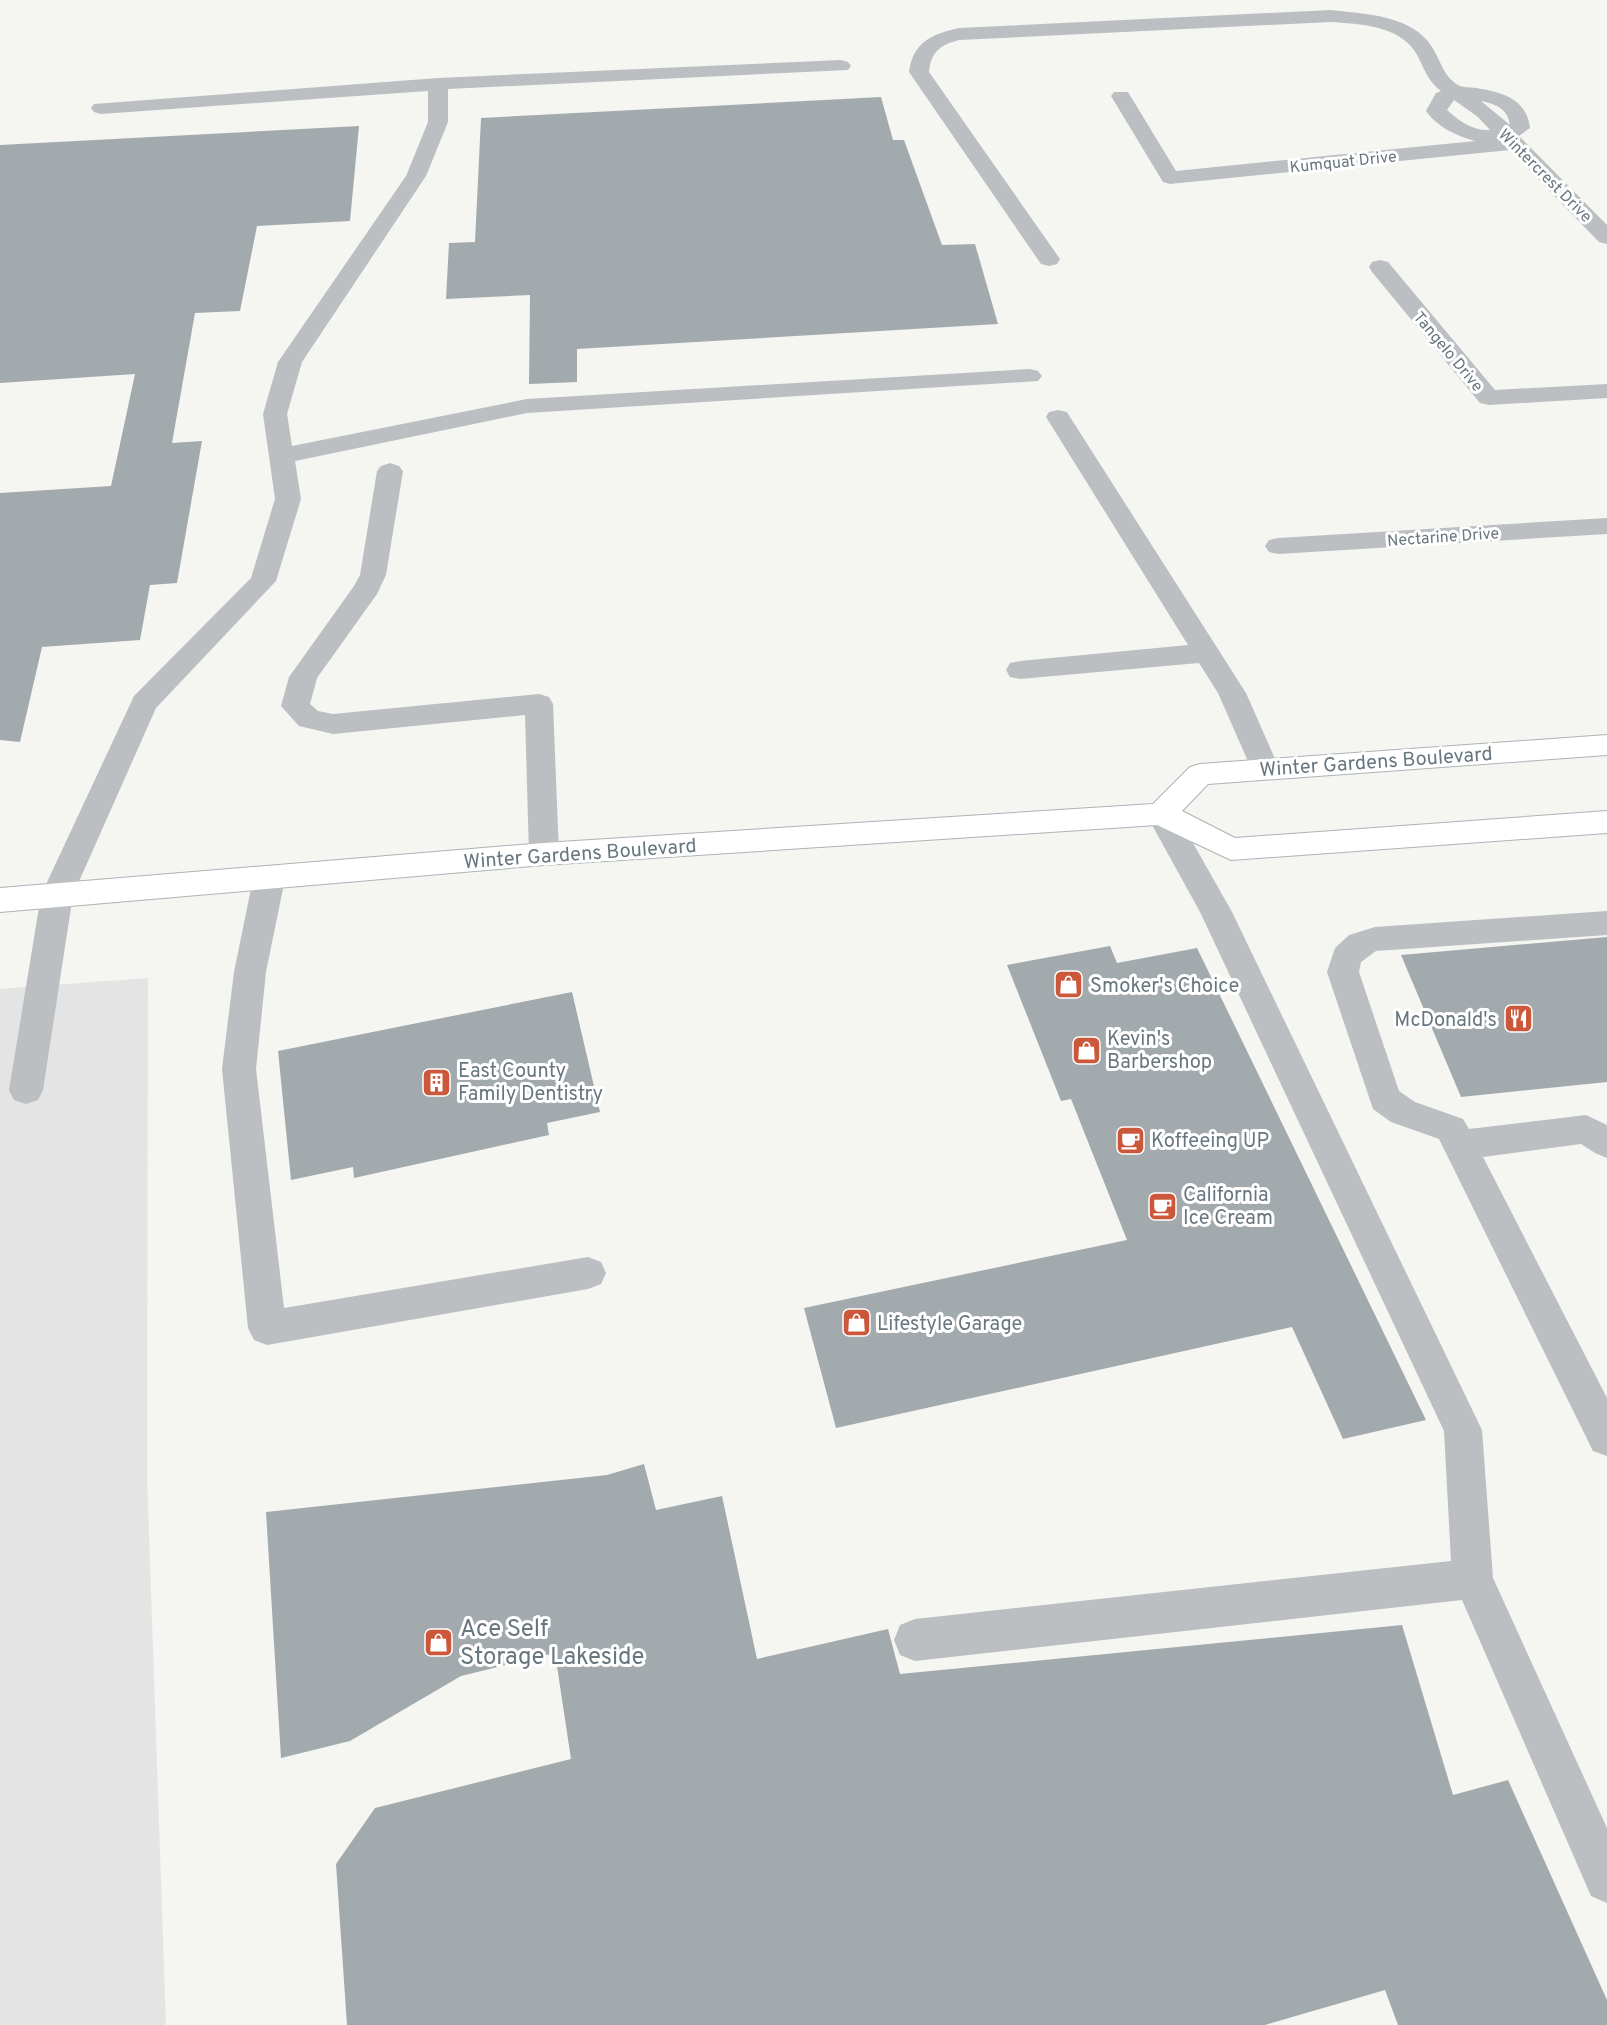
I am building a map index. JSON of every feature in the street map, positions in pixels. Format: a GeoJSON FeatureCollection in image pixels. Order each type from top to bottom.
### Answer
{"type":"FeatureCollection","features":[{"type":"Feature","properties":{"kind":"main road","name":"Winter Gardens Boulevard"},"geometry":{"type":"LineString","coordinates":[[0,900],[544,854],[1161,814],[1200,774],[1607,745]]}},
{"type":"Feature","properties":{"kind":"main road"},"geometry":{"type":"LineString","coordinates":[[1161,814],[1231,849],[1607,822]]}},
{"type":"Feature","properties":{"kind":"street","name":"Wintercrest Drive"},"geometry":{"type":"LineString","coordinates":[[1048,260],[919,72],[919,62],[927,45],[940,38],[959,34],[1331,15],[1355,17],[1397,28],[1413,38],[1423,48],[1439,81],[1458,92],[1485,113],[1607,237]]}},
{"type":"Feature","properties":{"kind":"street"},"geometry":{"type":"LineString","coordinates":[[101,108],[438,84],[842,66]]}},
{"type":"Feature","properties":{"kind":"street"},"geometry":{"type":"LineString","coordinates":[[26,1090],[57,895],[144,704],[263,581],[288,499],[275,414],[290,362],[416,176],[438,122],[438,84]]}},
{"type":"Feature","properties":{"kind":"street"},"geometry":{"type":"LineString","coordinates":[[1458,92],[1498,98],[1511,106],[1521,121],[1520,128],[1511,139],[1484,137],[1460,130],[1436,111],[1443,97],[1458,92]]}},
{"type":"Feature","properties":{"kind":"street","name":"Kumquat Drive"},"geometry":{"type":"LineString","coordinates":[[1121,96],[1170,178],[1511,139]]}},
{"type":"Feature","properties":{"kind":"street","name":"Tangelo Drive"},"geometry":{"type":"LineString","coordinates":[[1380,267],[1488,398],[1607,391]]}},
{"type":"Feature","properties":{"kind":"street"},"geometry":{"type":"LineString","coordinates":[[282,456],[527,406],[1029,376]]}},
{"type":"Feature","properties":{"kind":"street"},"geometry":{"type":"LineString","coordinates":[[1058,417],[1232,693],[1263,768]]}},
{"type":"Feature","properties":{"kind":"street"},"geometry":{"type":"LineString","coordinates":[[390,471],[373,575],[367,588],[303,677],[295,706],[309,719],[333,724],[539,704],[544,854]]}},
{"type":"Feature","properties":{"kind":"street","name":"Nectarine Drive"},"geometry":{"type":"LineString","coordinates":[[1278,546],[1607,526]]}},
{"type":"Feature","properties":{"kind":"street"},"geometry":{"type":"LineString","coordinates":[[1020,670],[1207,653]]}},
{"type":"Feature","properties":{"kind":"street"},"geometry":{"type":"LineString","coordinates":[[1161,814],[1216,912],[1463,1430],[1473,1579],[1607,1880]]}},
{"type":"Feature","properties":{"kind":"street"},"geometry":{"type":"LineString","coordinates":[[269,879],[250,972],[239,1069],[267,1328],[588,1273]]}},
{"type":"Feature","properties":{"kind":"street"},"geometry":{"type":"LineString","coordinates":[[1607,923],[1375,939],[1359,944],[1346,957],[1343,972],[1385,1099],[1403,1112],[1451,1129],[1607,1438]]}},
{"type":"Feature","properties":{"kind":"street"},"geometry":{"type":"LineString","coordinates":[[1459,1145],[1586,1130],[1607,1143]]}},
{"type":"Feature","properties":{"kind":"street"},"geometry":{"type":"LineString","coordinates":[[915,1640],[1473,1579]]}},
{"type":"Feature","properties":{"kind":"shaded area"},"geometry":{"type":"Polygon","coordinates":[[[148,978],[147,1476],[166,2025],[0,2025],[0,989],[148,978]]]}},
{"type":"Feature","properties":{"kind":"building"},"geometry":{"type":"Polygon","coordinates":[[[881,97],[893,140],[904,140],[942,245],[975,244],[998,324],[577,349],[577,382],[529,384],[530,295],[446,299],[449,243],[475,242],[481,118],[881,97]]]}},
{"type":"Feature","properties":{"kind":"building"},"geometry":{"type":"Polygon","coordinates":[[[359,126],[350,221],[257,226],[240,311],[195,313],[172,443],[202,441],[177,583],[150,585],[140,640],[42,647],[20,742],[0,740],[0,493],[111,486],[135,374],[0,383],[0,145],[359,126]]]}},
{"type":"Feature","properties":{"kind":"building","name":"McDonald's"},"geometry":{"type":"Polygon","coordinates":[[[1607,937],[1607,1082],[1461,1097],[1401,955],[1607,937]]]}},
{"type":"Feature","properties":{"kind":"building"},"geometry":{"type":"Polygon","coordinates":[[[1110,946],[1117,963],[1197,948],[1426,1420],[1343,1439],[1292,1327],[836,1428],[804,1308],[1127,1240],[1071,1099],[1061,1101],[1007,965],[1110,946]]]}},
{"type":"Feature","properties":{"kind":"building","name":"East County Family Dentistry"},"geometry":{"type":"Polygon","coordinates":[[[572,992],[600,1112],[547,1123],[549,1135],[354,1178],[353,1167],[291,1180],[278,1051],[572,992]]]}},
{"type":"Feature","properties":{"kind":"building"},"geometry":{"type":"Polygon","coordinates":[[[644,1464],[656,1510],[722,1496],[757,1659],[888,1629],[900,1674],[1402,1625],[1453,1795],[1508,1780],[1607,2000],[1607,2025],[1398,2025],[1385,1990],[1265,2025],[347,2025],[336,1864],[375,1808],[571,1759],[555,1653],[461,1676],[350,1741],[281,1758],[266,1512],[607,1475],[644,1464]]]}},
{"type":"Feature","properties":{"kind":"place","name":"Smoker's Choice"},"geometry":{"type":"Point","coordinates":[1069,985]}},
{"type":"Feature","properties":{"kind":"place","name":"McDonald's"},"geometry":{"type":"Point","coordinates":[1518,1019]}},
{"type":"Feature","properties":{"kind":"place","name":"Kevin's Barbershop"},"geometry":{"type":"Point","coordinates":[1086,1050]}},
{"type":"Feature","properties":{"kind":"place","name":"East County Family Dentistry"},"geometry":{"type":"Point","coordinates":[437,1082]}},
{"type":"Feature","properties":{"kind":"place","name":"Koffeeing UP"},"geometry":{"type":"Point","coordinates":[1130,1140]}},
{"type":"Feature","properties":{"kind":"place","name":"California Ice Cream"},"geometry":{"type":"Point","coordinates":[1162,1206]}},
{"type":"Feature","properties":{"kind":"place","name":"Lifestyle Garage"},"geometry":{"type":"Point","coordinates":[856,1323]}},
{"type":"Feature","properties":{"kind":"place","name":"Ace Self Storage Lakeside"},"geometry":{"type":"Point","coordinates":[439,1642]}}]}
